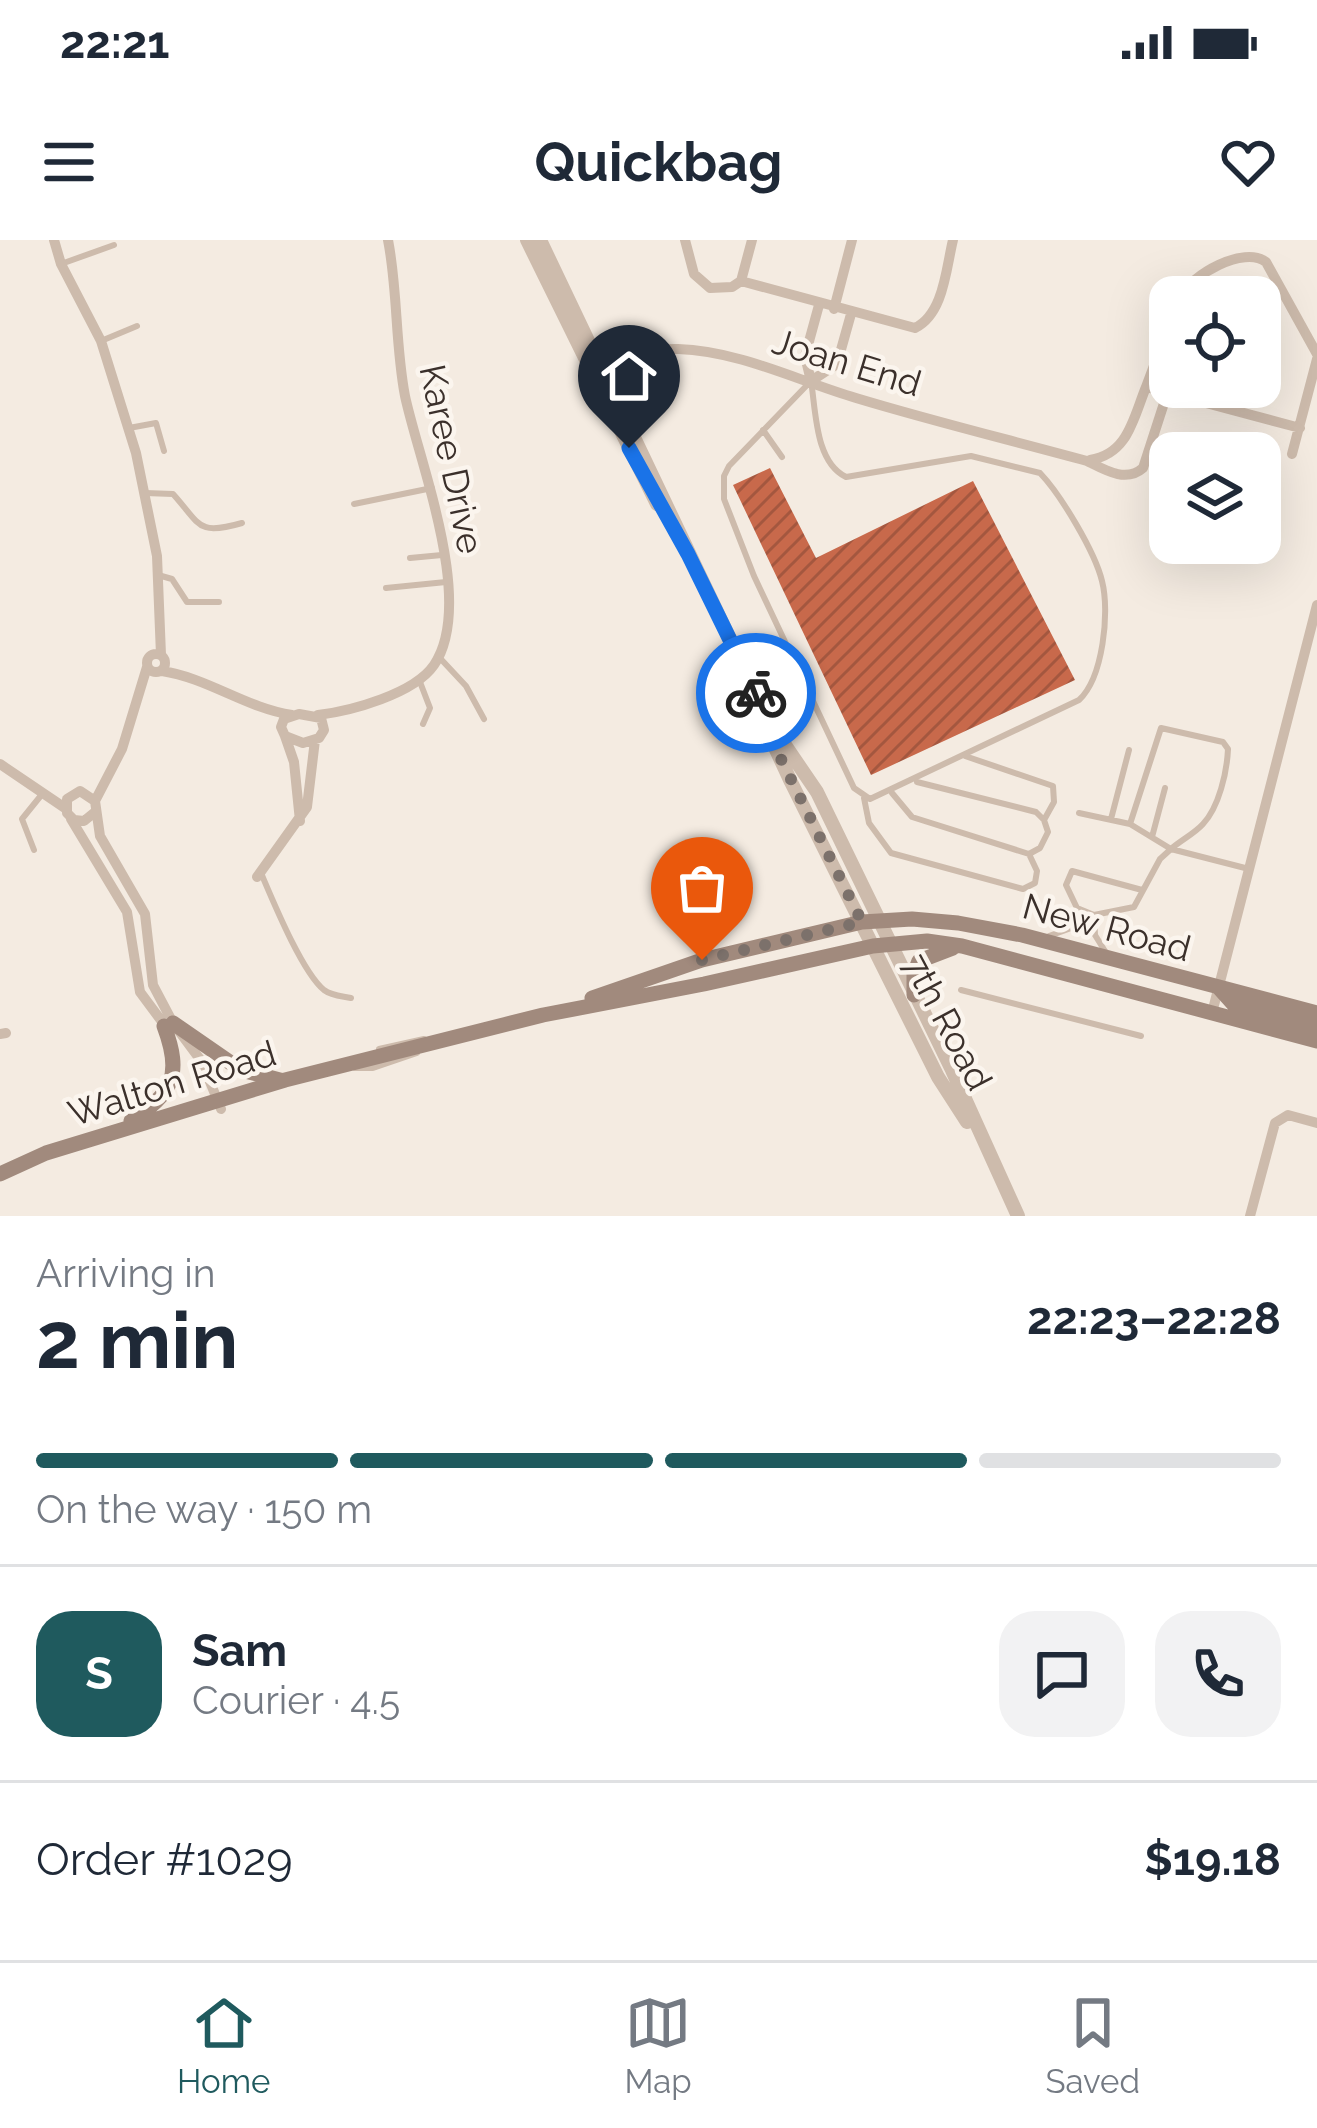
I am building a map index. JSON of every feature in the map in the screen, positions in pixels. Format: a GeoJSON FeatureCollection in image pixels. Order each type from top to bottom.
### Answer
{"type":"FeatureCollection","features":[{"type":"Feature","properties":{"kind":"main road","name":"New Road"},"geometry":{"type":"LineString","coordinates":[[870,921],[958,923],[1317,1013]]}},
{"type":"Feature","properties":{"kind":"main road","name":"Walton Road"},"geometry":{"type":"LineString","coordinates":[[543,1015],[702,960],[870,921]]}},
{"type":"Feature","properties":{"kind":"main road","name":"New Road"},"geometry":{"type":"LineString","coordinates":[[881,945],[927,941],[962,946],[1317,1041]]}},
{"type":"Feature","properties":{"kind":"main road","name":"Walton Road"},"geometry":{"type":"LineString","coordinates":[[0,1174],[436,1042],[881,945]]}},
{"type":"Feature","properties":{"kind":"main road"},"geometry":{"type":"LineString","coordinates":[[914,995],[919,961],[962,946]]}},
{"type":"Feature","properties":{"kind":"main road"},"geometry":{"type":"LineString","coordinates":[[1219,988],[1236,1007],[1317,1028]]}},
{"type":"Feature","properties":{"kind":"main road"},"geometry":{"type":"LineString","coordinates":[[169,1025],[241,1070],[285,1080]]}},
{"type":"Feature","properties":{"kind":"main road"},"geometry":{"type":"LineString","coordinates":[[118,1130],[162,1100],[172,1082],[169,1025]]}},
{"type":"Feature","properties":{"kind":"main road","name":"Walton Road"},"geometry":{"type":"LineString","coordinates":[[0,1174],[46,1153],[118,1130],[217,1106],[285,1080],[359,1064]]}},
{"type":"Feature","properties":{"kind":"street"},"geometry":{"type":"LineString","coordinates":[[0,764],[84,821],[122,749],[156,663],[158,575],[145,493],[101,341],[61,264],[54,240]]}},
{"type":"Feature","properties":{"kind":"street","name":"Karee Drive"},"geometry":{"type":"LineString","coordinates":[[388,240],[400,369],[433,488],[444,554],[446,628],[439,656]]}},
{"type":"Feature","properties":{"kind":"street","name":"7th Road"},"geometry":{"type":"LineString","coordinates":[[527,240],[676,522],[770,723],[772,741],[870,921],[938,1077],[986,1151]]}},
{"type":"Feature","properties":{"kind":"street","name":"7th Road"},"geometry":{"type":"LineString","coordinates":[[540,240],[597,375]]}},
{"type":"Feature","properties":{"kind":"street"},"geometry":{"type":"LineString","coordinates":[[685,240],[700,283],[722,288],[741,281],[903,327],[924,324],[936,307],[953,240]]}},
{"type":"Feature","properties":{"kind":"street"},"geometry":{"type":"LineString","coordinates":[[741,281],[752,240]]}},
{"type":"Feature","properties":{"kind":"street"},"geometry":{"type":"LineString","coordinates":[[834,309],[852,240]]}},
{"type":"Feature","properties":{"kind":"street"},"geometry":{"type":"LineString","coordinates":[[1200,276],[1245,255],[1257,255],[1274,276]]}},
{"type":"Feature","properties":{"kind":"street"},"geometry":{"type":"LineString","coordinates":[[1281,290],[1317,357],[1292,454]]}},
{"type":"Feature","properties":{"kind":"street"},"geometry":{"type":"LineString","coordinates":[[819,305],[805,356],[811,381],[837,364],[851,314]]}},
{"type":"Feature","properties":{"kind":"street","name":"Joan End"},"geometry":{"type":"LineString","coordinates":[[597,375],[650,352],[679,349],[811,381],[853,398],[1131,476],[1143,468],[1148,453]]}},
{"type":"Feature","properties":{"kind":"street"},"geometry":{"type":"LineString","coordinates":[[1087,461],[1105,458],[1122,445],[1149,379]]}},
{"type":"Feature","properties":{"kind":"street"},"geometry":{"type":"LineString","coordinates":[[1122,445],[1148,453],[1162,408]]}},
{"type":"Feature","properties":{"kind":"street"},"geometry":{"type":"LineString","coordinates":[[1222,408],[1300,428]]}},
{"type":"Feature","properties":{"kind":"street"},"geometry":{"type":"LineString","coordinates":[[1212,1013],[1317,605]]}},
{"type":"Feature","properties":{"kind":"street"},"geometry":{"type":"LineString","coordinates":[[259,875],[307,807],[316,740],[324,727],[418,679],[439,656]]}},
{"type":"Feature","properties":{"kind":"street"},"geometry":{"type":"LineString","coordinates":[[156,663],[254,706],[292,716],[350,710]]}},
{"type":"Feature","properties":{"kind":"street"},"geometry":{"type":"LineString","coordinates":[[254,706],[297,743],[316,740]]}},
{"type":"Feature","properties":{"kind":"street"},"geometry":{"type":"LineString","coordinates":[[318,715],[324,727]]}},
{"type":"Feature","properties":{"kind":"street"},"geometry":{"type":"LineString","coordinates":[[292,716],[284,719],[283,732],[295,775],[300,821]]}},
{"type":"Feature","properties":{"kind":"street"},"geometry":{"type":"LineString","coordinates":[[68,813],[78,792],[110,772]]}},
{"type":"Feature","properties":{"kind":"street"},"geometry":{"type":"LineString","coordinates":[[295,775],[310,774]]}},
{"type":"Feature","properties":{"kind":"street"},"geometry":{"type":"LineString","coordinates":[[40,791],[78,792],[95,806],[110,858],[140,905],[148,929],[147,963],[157,1008]]}},
{"type":"Feature","properties":{"kind":"street"},"geometry":{"type":"LineString","coordinates":[[68,813],[127,912],[140,992],[202,1062],[217,1106]]}},
{"type":"Feature","properties":{"kind":"street"},"geometry":{"type":"LineString","coordinates":[[127,912],[140,905]]}},
{"type":"Feature","properties":{"kind":"street","name":"7th Road"},"geometry":{"type":"LineString","coordinates":[[881,945],[914,995],[952,1070],[1018,1216]]}},
{"type":"Feature","properties":{"kind":"street"},"geometry":{"type":"LineString","coordinates":[[1250,1216],[1275,1123],[1288,1115],[1317,1123]]}},
{"type":"Feature","properties":{"kind":"lane"},"geometry":{"type":"LineString","coordinates":[[61,264],[114,244]]}},
{"type":"Feature","properties":{"kind":"lane"},"geometry":{"type":"LineString","coordinates":[[101,341],[137,326]]}},
{"type":"Feature","properties":{"kind":"lane"},"geometry":{"type":"LineString","coordinates":[[811,381],[724,476],[724,499],[754,576],[854,788],[864,798],[869,823],[891,853],[1023,889],[1035,883],[1037,871],[1030,854]]}},
{"type":"Feature","properties":{"kind":"lane"},"geometry":{"type":"LineString","coordinates":[[811,381],[819,435],[835,472],[858,478],[971,457],[1024,466],[1049,482],[1099,569],[1105,592],[1100,659],[1086,693],[891,792],[864,798]]}},
{"type":"Feature","properties":{"kind":"lane"},"geometry":{"type":"LineString","coordinates":[[129,428],[156,423],[164,451]]}},
{"type":"Feature","properties":{"kind":"lane"},"geometry":{"type":"LineString","coordinates":[[764,430],[782,457]]}},
{"type":"Feature","properties":{"kind":"lane"},"geometry":{"type":"LineString","coordinates":[[354,503],[433,488]]}},
{"type":"Feature","properties":{"kind":"lane"},"geometry":{"type":"LineString","coordinates":[[145,493],[173,494],[202,528],[217,530],[242,523]]}},
{"type":"Feature","properties":{"kind":"lane"},"geometry":{"type":"LineString","coordinates":[[410,559],[444,554]]}},
{"type":"Feature","properties":{"kind":"lane"},"geometry":{"type":"LineString","coordinates":[[158,575],[172,579],[187,602],[219,602]]}},
{"type":"Feature","properties":{"kind":"lane"},"geometry":{"type":"LineString","coordinates":[[386,588],[446,582]]}},
{"type":"Feature","properties":{"kind":"lane"},"geometry":{"type":"LineString","coordinates":[[439,656],[466,686],[484,719]]}},
{"type":"Feature","properties":{"kind":"lane"},"geometry":{"type":"LineString","coordinates":[[418,679],[430,708],[423,724]]}},
{"type":"Feature","properties":{"kind":"lane"},"geometry":{"type":"LineString","coordinates":[[1034,939],[1074,927],[1089,915],[1134,907],[1160,860],[1213,811],[1228,748],[1223,742],[1161,728],[1130,824]]}},
{"type":"Feature","properties":{"kind":"lane"},"geometry":{"type":"LineString","coordinates":[[1111,819],[1129,751]]}},
{"type":"Feature","properties":{"kind":"lane"},"geometry":{"type":"LineString","coordinates":[[965,756],[1053,786],[1054,802],[1044,820]]}},
{"type":"Feature","properties":{"kind":"lane"},"geometry":{"type":"LineString","coordinates":[[891,792],[913,817],[1030,854],[1040,848],[1048,832],[1036,812],[914,781]]}},
{"type":"Feature","properties":{"kind":"lane"},"geometry":{"type":"LineString","coordinates":[[1151,837],[1165,788]]}},
{"type":"Feature","properties":{"kind":"lane"},"geometry":{"type":"LineString","coordinates":[[34,850],[21,821],[40,791]]}},
{"type":"Feature","properties":{"kind":"lane"},"geometry":{"type":"LineString","coordinates":[[1079,813],[1130,824],[1171,849],[1249,869]]}},
{"type":"Feature","properties":{"kind":"lane"},"geometry":{"type":"LineString","coordinates":[[1110,959],[1089,915],[1066,892],[1072,871],[1142,890]]}},
{"type":"Feature","properties":{"kind":"lane"},"geometry":{"type":"LineString","coordinates":[[259,875],[317,983],[330,994],[351,998]]}},
{"type":"Feature","properties":{"kind":"lane"},"geometry":{"type":"LineString","coordinates":[[961,990],[1141,1036]]}},
{"type":"Feature","properties":{"kind":"building"},"geometry":{"type":"Polygon","coordinates":[[[770,468],[816,558],[973,481],[1075,680],[871,775],[733,485],[770,468]]]}},
{"type":"Feature","properties":{"kind":"way so far"},"geometry":{"type":"LineString","coordinates":[[702,960],[862,922],[772,741],[770,723],[756,693]]}},
{"type":"Feature","properties":{"kind":"route"},"geometry":{"type":"LineString","coordinates":[[629,448],[756,693]]}}]}
